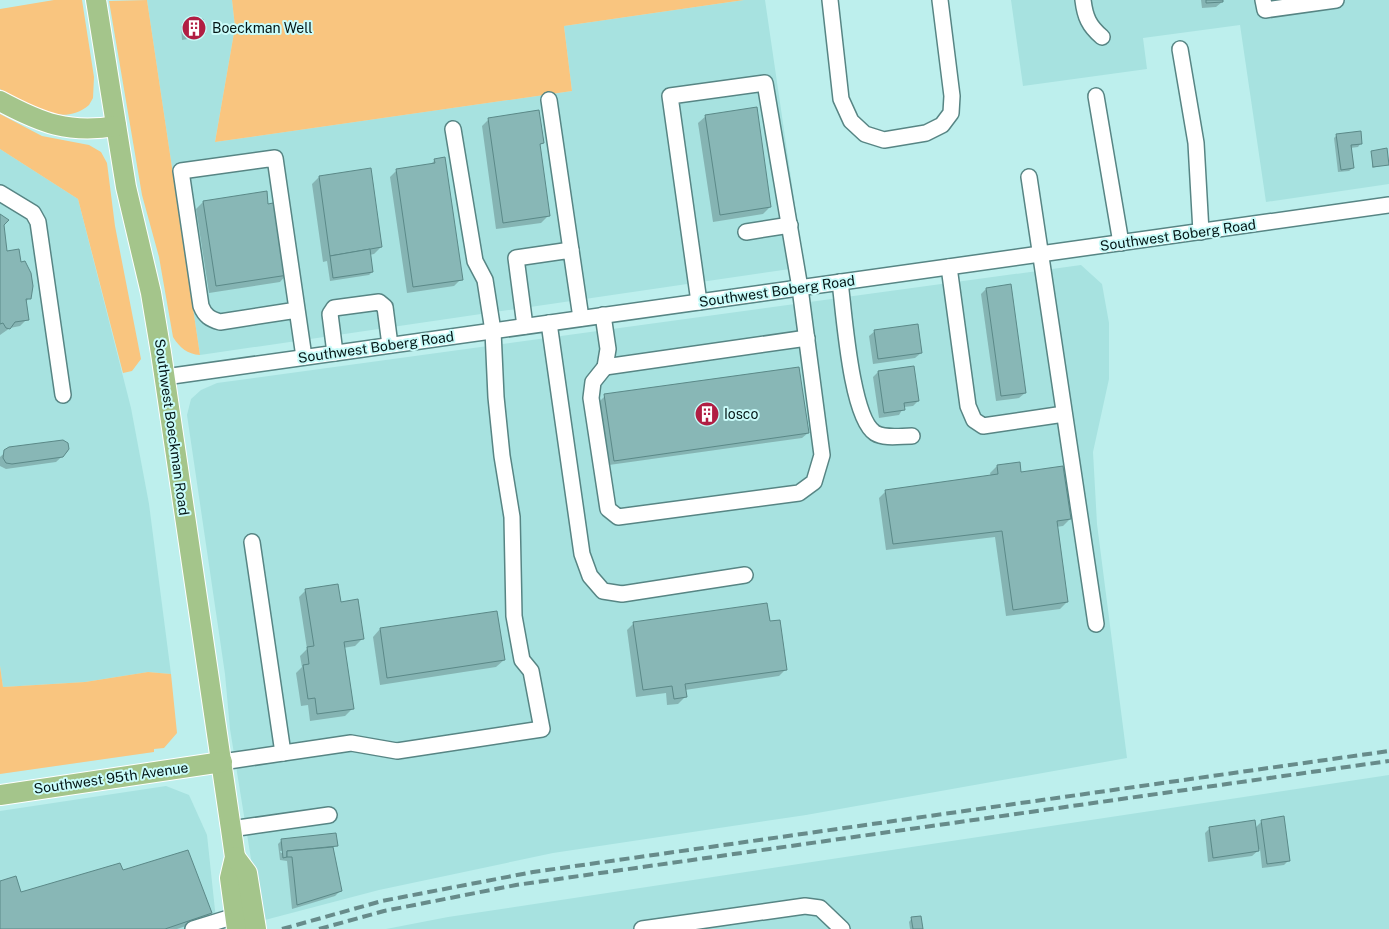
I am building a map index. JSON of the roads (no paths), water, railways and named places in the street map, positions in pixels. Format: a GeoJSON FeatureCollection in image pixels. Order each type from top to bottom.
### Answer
{"type":"FeatureCollection","features":[{"type":"Feature","properties":{"kind":"main road","name":"Southwest Boeckman Road"},"geometry":{"type":"LineString","coordinates":[[96,0],[126,187],[151,293],[165,377],[235,857],[230,878],[236,923]]}},
{"type":"Feature","properties":{"kind":"main road"},"geometry":{"type":"LineString","coordinates":[[0,101],[52,125],[88,130],[116,126]]}},
{"type":"Feature","properties":{"kind":"main road","name":"Southwest 95th Avenue"},"geometry":{"type":"LineString","coordinates":[[0,795],[222,762]]}},
{"type":"Feature","properties":{"kind":"main road","name":"Southwest Boeckman Road"},"geometry":{"type":"LineString","coordinates":[[235,857],[248,873],[256,929]]}},
{"type":"Feature","properties":{"kind":"street"},"geometry":{"type":"LineString","coordinates":[[830,0],[841,98],[851,121],[865,134],[884,140],[926,132],[942,125],[951,113],[952,96],[940,0]]}},
{"type":"Feature","properties":{"kind":"street"},"geometry":{"type":"LineString","coordinates":[[1083,0],[1084,12],[1090,27],[1102,37]]}},
{"type":"Feature","properties":{"kind":"street"},"geometry":{"type":"LineString","coordinates":[[1263,0],[1265,10],[1336,0]]}},
{"type":"Feature","properties":{"kind":"street"},"geometry":{"type":"LineString","coordinates":[[1180,49],[1196,143],[1201,232]]}},
{"type":"Feature","properties":{"kind":"street"},"geometry":{"type":"LineString","coordinates":[[603,315],[608,349],[605,367],[593,382],[591,398],[608,509],[618,517],[800,493],[814,482],[822,455],[800,288],[765,83],[670,96],[699,302]]}},
{"type":"Feature","properties":{"kind":"street"},"geometry":{"type":"LineString","coordinates":[[1096,96],[1121,243]]}},
{"type":"Feature","properties":{"kind":"street"},"geometry":{"type":"LineString","coordinates":[[549,100],[581,318]]}},
{"type":"Feature","properties":{"kind":"street"},"geometry":{"type":"LineString","coordinates":[[222,762],[351,743],[397,751],[542,729],[531,670],[522,660],[514,616],[512,517],[498,417],[493,331],[485,280],[475,261],[453,129]]}},
{"type":"Feature","properties":{"kind":"street"},"geometry":{"type":"LineString","coordinates":[[298,310],[220,322],[211,320],[205,314],[201,306],[181,171],[275,158],[298,310],[304,358]]}},
{"type":"Feature","properties":{"kind":"street"},"geometry":{"type":"LineString","coordinates":[[1029,176],[1096,624]]}},
{"type":"Feature","properties":{"kind":"street"},"geometry":{"type":"LineString","coordinates":[[0,193],[33,212],[38,222],[63,395]]}},
{"type":"Feature","properties":{"kind":"street","name":"Southwest Boberg Road"},"geometry":{"type":"LineString","coordinates":[[165,377],[1389,205]]}},
{"type":"Feature","properties":{"kind":"street"},"geometry":{"type":"LineString","coordinates":[[746,232],[790,225]]}},
{"type":"Feature","properties":{"kind":"street"},"geometry":{"type":"LineString","coordinates":[[525,326],[516,258],[571,250]]}},
{"type":"Feature","properties":{"kind":"street"},"geometry":{"type":"LineString","coordinates":[[950,267],[968,406],[974,420],[983,426],[1064,414]]}},
{"type":"Feature","properties":{"kind":"street"},"geometry":{"type":"LineString","coordinates":[[840,282],[855,392],[865,421],[873,432],[884,437],[912,436]]}},
{"type":"Feature","properties":{"kind":"street"},"geometry":{"type":"LineString","coordinates":[[335,353],[330,314],[334,308],[379,302],[384,307],[390,345]]}},
{"type":"Feature","properties":{"kind":"street"},"geometry":{"type":"LineString","coordinates":[[549,323],[582,554],[590,576],[603,592],[622,594],[745,575]]}},
{"type":"Feature","properties":{"kind":"street"},"geometry":{"type":"LineString","coordinates":[[605,367],[807,338]]}},
{"type":"Feature","properties":{"kind":"street"},"geometry":{"type":"LineString","coordinates":[[252,542],[283,753]]}},
{"type":"Feature","properties":{"kind":"street"},"geometry":{"type":"LineString","coordinates":[[231,829],[329,815]]}},
{"type":"Feature","properties":{"kind":"street"},"geometry":{"type":"LineString","coordinates":[[642,929],[805,906],[820,908],[842,929]]}},
{"type":"Feature","properties":{"kind":"street"},"geometry":{"type":"LineString","coordinates":[[193,929],[236,923]]}},
{"type":"Feature","properties":{"kind":"railway"},"geometry":{"type":"LineString","coordinates":[[282,929],[382,901],[533,872],[1389,751]]}},
{"type":"Feature","properties":{"kind":"railway"},"geometry":{"type":"LineString","coordinates":[[319,929],[384,911],[516,885],[1389,761]]}},
{"type":"Feature","properties":{"kind":"place","name":"Boeckman Well"},"geometry":{"type":"Point","coordinates":[194,28]}},
{"type":"Feature","properties":{"kind":"place","name":"Iosco"},"geometry":{"type":"Point","coordinates":[707,414]}}]}
